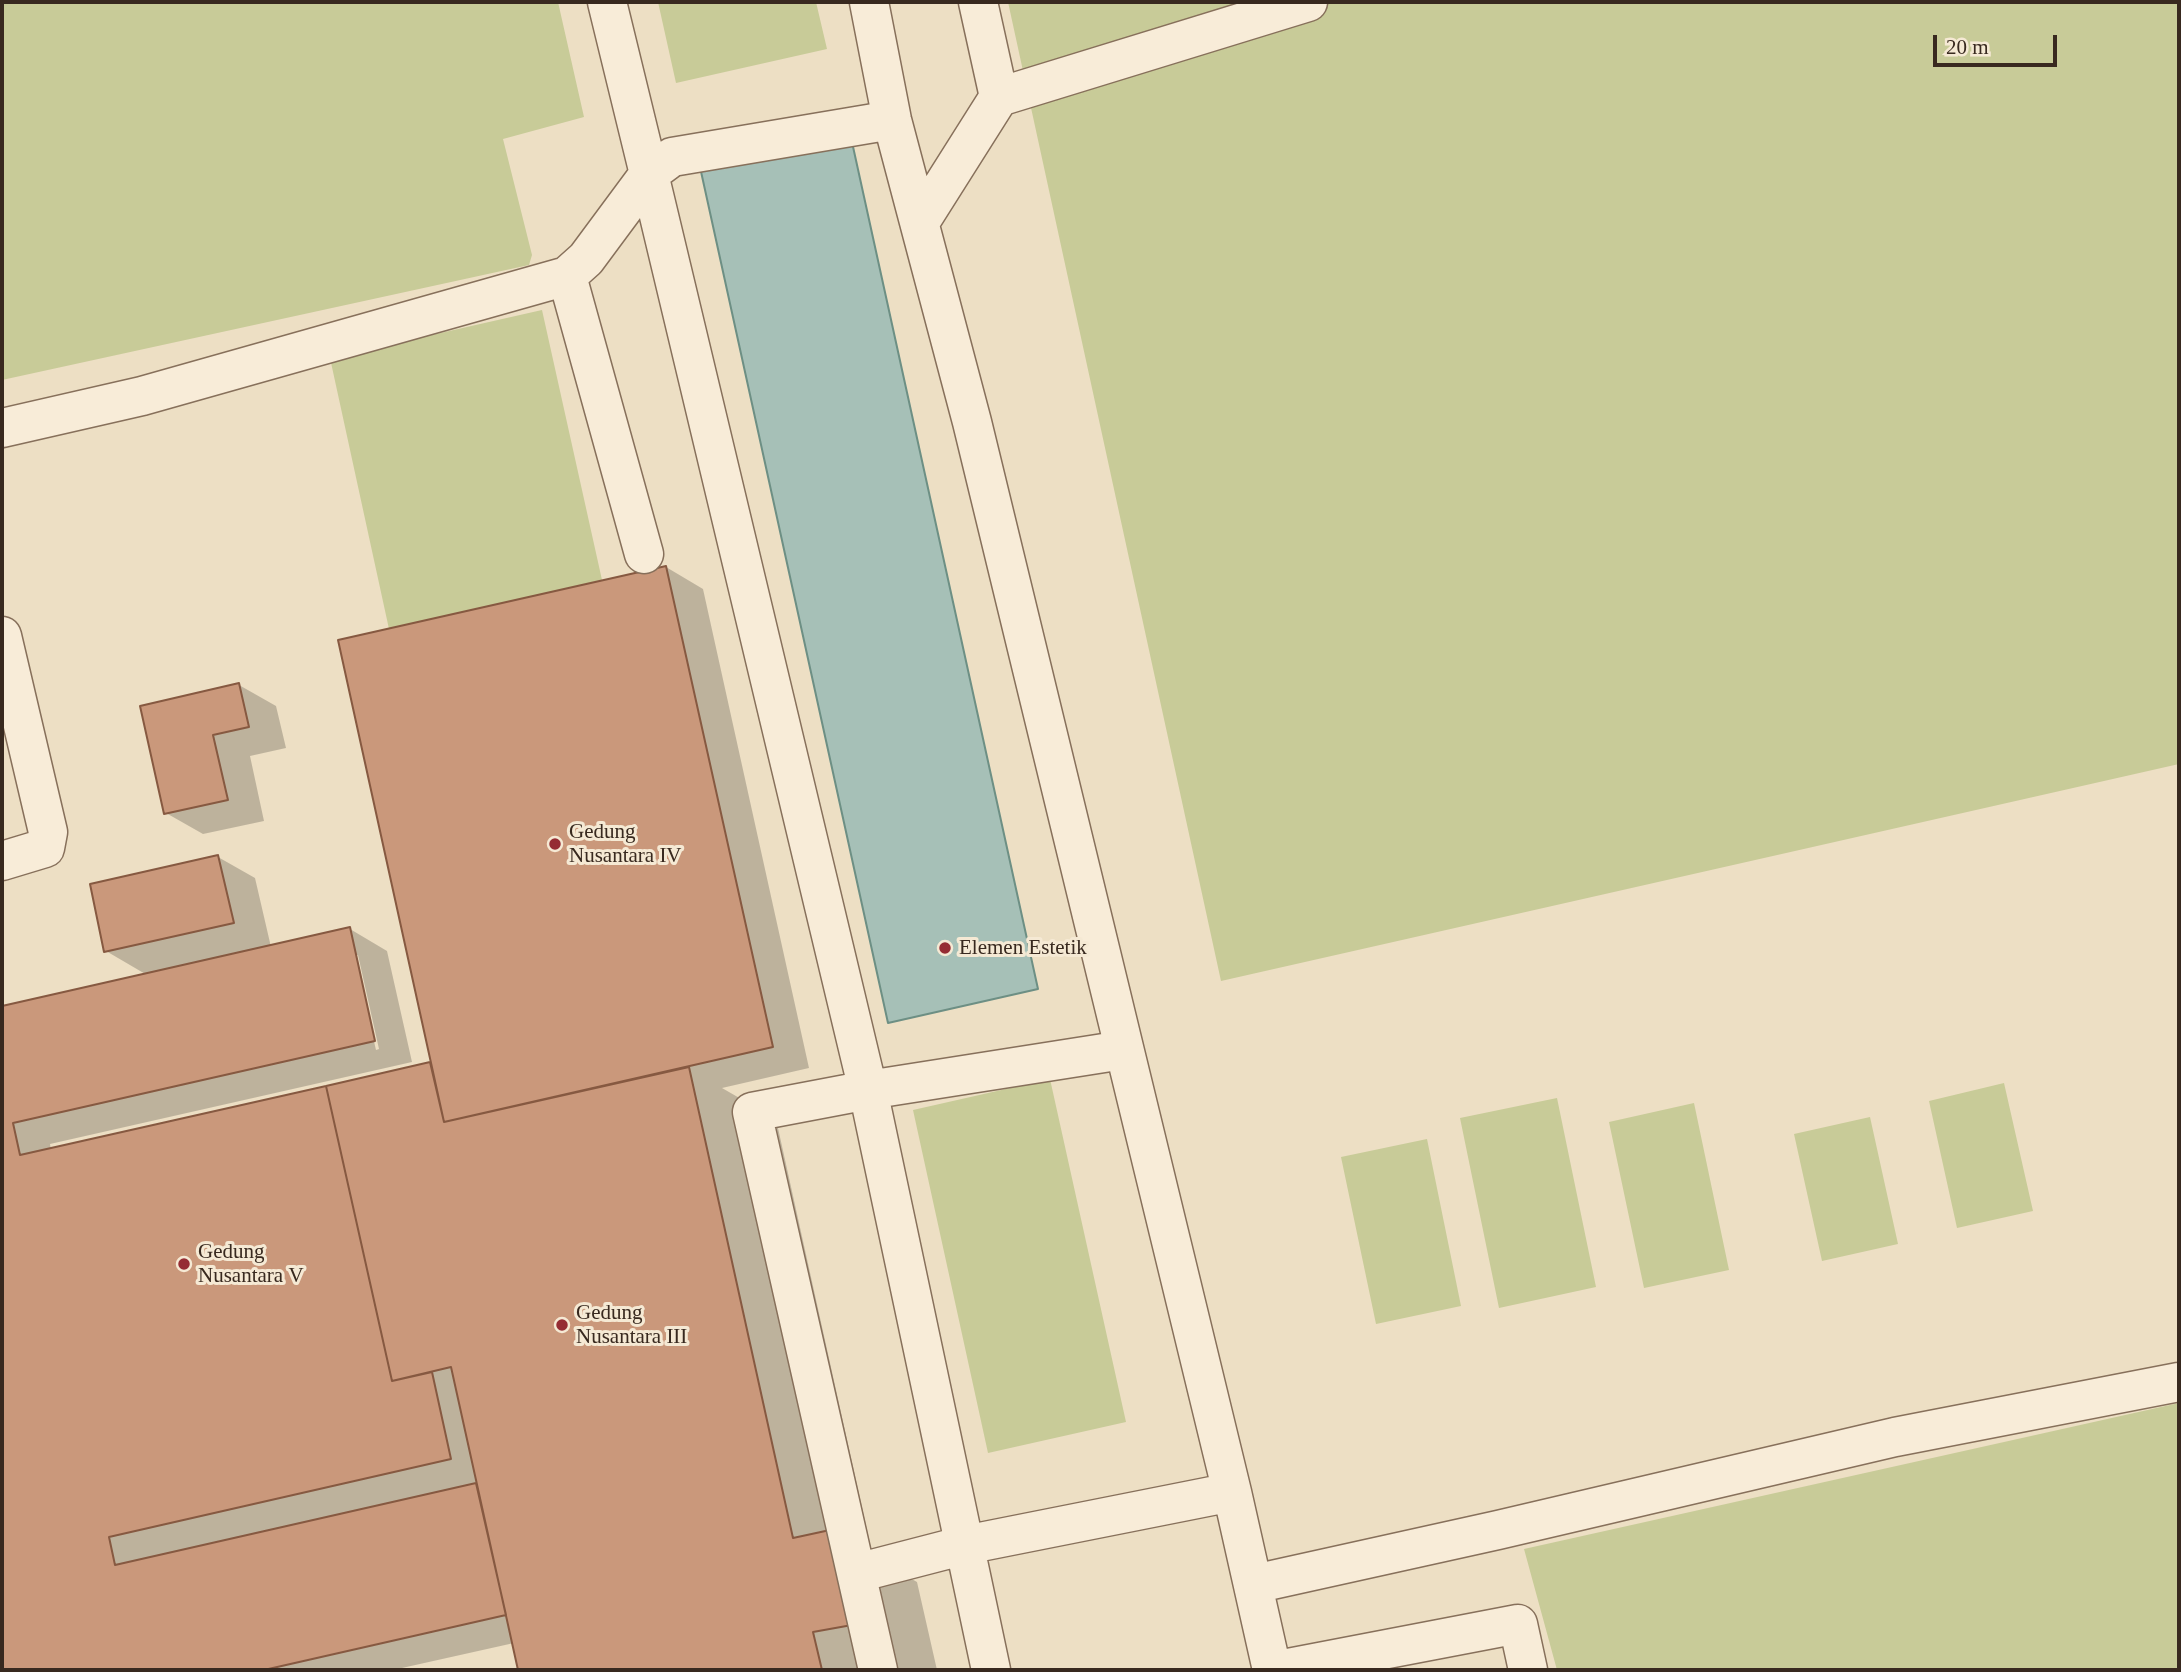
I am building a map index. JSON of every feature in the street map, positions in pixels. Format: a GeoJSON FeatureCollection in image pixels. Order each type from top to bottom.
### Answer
{"type":"FeatureCollection","features":[{"type":"Feature","properties":{"kind":"lane"},"geometry":{"type":"LineString","coordinates":[[607,2],[868,1090],[991,1670]]}},
{"type":"Feature","properties":{"kind":"lane"},"geometry":{"type":"LineString","coordinates":[[869,2],[892,120],[972,422],[1232,1492],[1272,1670]]}},
{"type":"Feature","properties":{"kind":"lane"},"geometry":{"type":"LineString","coordinates":[[978,2],[999,97]]}},
{"type":"Feature","properties":{"kind":"lane"},"geometry":{"type":"LineString","coordinates":[[920,222],[999,97],[1307,2]]}},
{"type":"Feature","properties":{"kind":"lane"},"geometry":{"type":"LineString","coordinates":[[2,428],[142,396],[567,276],[586,259],[649,174],[672,158],[892,120]]}},
{"type":"Feature","properties":{"kind":"lane"},"geometry":{"type":"LineString","coordinates":[[567,276],[644,554]]}},
{"type":"Feature","properties":{"kind":"lane"},"geometry":{"type":"LineString","coordinates":[[2,636],[48,832],[45,848],[2,861]]}},
{"type":"Feature","properties":{"kind":"lane"},"geometry":{"type":"LineString","coordinates":[[878,1670],[752,1112],[868,1090],[1123,1050]]}},
{"type":"Feature","properties":{"kind":"lane"},"geometry":{"type":"LineString","coordinates":[[1254,1584],[1895,1437],[2179,1382]]}},
{"type":"Feature","properties":{"kind":"lane"},"geometry":{"type":"LineString","coordinates":[[856,1573],[965,1545],[1232,1492]]}},
{"type":"Feature","properties":{"kind":"lane"},"geometry":{"type":"LineString","coordinates":[[1278,1670],[1518,1624],[1528,1670]]}},
{"type":"Feature","properties":{"kind":"green space"},"geometry":{"type":"Polygon","coordinates":[[[2,2],[558,2],[584,117],[503,139],[532,255],[529,265],[2,380],[2,2]]]}},
{"type":"Feature","properties":{"kind":"green space"},"geometry":{"type":"Polygon","coordinates":[[[658,2],[816,2],[827,49],[676,83],[658,2]]]}},
{"type":"Feature","properties":{"kind":"green space"},"geometry":{"type":"Polygon","coordinates":[[[1008,2],[2179,2],[2179,764],[1221,981],[1008,2]]]}},
{"type":"Feature","properties":{"kind":"green space"},"geometry":{"type":"Polygon","coordinates":[[[542,310],[602,580],[389,629],[330,358],[542,310]]]}},
{"type":"Feature","properties":{"kind":"green space"},"geometry":{"type":"Polygon","coordinates":[[[1050,1079],[1126,1422],[988,1453],[913,1110],[1050,1079]]]}},
{"type":"Feature","properties":{"kind":"green space"},"geometry":{"type":"Polygon","coordinates":[[[2004,1083],[2033,1211],[1957,1228],[1929,1101],[2004,1083]]]}},
{"type":"Feature","properties":{"kind":"green space"},"geometry":{"type":"Polygon","coordinates":[[[1557,1098],[1596,1287],[1499,1308],[1460,1118],[1557,1098]]]}},
{"type":"Feature","properties":{"kind":"green space"},"geometry":{"type":"Polygon","coordinates":[[[1694,1103],[1729,1270],[1644,1288],[1609,1122],[1694,1103]]]}},
{"type":"Feature","properties":{"kind":"green space"},"geometry":{"type":"Polygon","coordinates":[[[1870,1117],[1898,1244],[1822,1261],[1794,1134],[1870,1117]]]}},
{"type":"Feature","properties":{"kind":"green space"},"geometry":{"type":"Polygon","coordinates":[[[1427,1139],[1461,1306],[1376,1324],[1341,1157],[1427,1139]]]}},
{"type":"Feature","properties":{"kind":"green space"},"geometry":{"type":"Polygon","coordinates":[[[2179,1403],[2179,1670],[1557,1670],[1524,1549],[2179,1403]]]}},
{"type":"Feature","properties":{"kind":"water"},"geometry":{"type":"Polygon","coordinates":[[[850,133],[1038,989],[888,1023],[700,167],[850,133]]]}},
{"type":"Feature","properties":{"kind":"building","name":"Gedung Nusantara IV"},"geometry":{"type":"Polygon","coordinates":[[[666,566],[773,1047],[444,1122],[338,640],[666,566]]]}},
{"type":"Feature","properties":{"kind":"building"},"geometry":{"type":"Polygon","coordinates":[[[239,683],[249,727],[213,735],[228,800],[164,814],[140,706],[239,683]]]}},
{"type":"Feature","properties":{"kind":"building"},"geometry":{"type":"Polygon","coordinates":[[[218,855],[234,923],[104,952],[90,884],[218,855]]]}},
{"type":"Feature","properties":{"kind":"building","name":"Gedung Nusantara V"},"geometry":{"type":"Polygon","coordinates":[[[350,927],[375,1041],[13,1123],[20,1155],[326,1086],[392,1381],[432,1372],[451,1459],[109,1537],[115,1565],[476,1483],[506,1615],[264,1670],[2,1670],[2,1006],[350,927]]]}},
{"type":"Feature","properties":{"kind":"building","name":"Gedung Nusantara III"},"geometry":{"type":"Polygon","coordinates":[[[430,1062],[444,1122],[689,1067],[793,1538],[830,1530],[852,1625],[813,1632],[822,1670],[518,1670],[451,1367],[392,1381],[326,1086],[430,1062]]]}},
{"type":"Feature","properties":{"kind":"place","name":"Gedung Nusantara IV"},"geometry":{"type":"Point","coordinates":[555,844]}},
{"type":"Feature","properties":{"kind":"place","name":"Elemen Estetik"},"geometry":{"type":"Point","coordinates":[945,948]}},
{"type":"Feature","properties":{"kind":"place","name":"Gedung Nusantara V"},"geometry":{"type":"Point","coordinates":[184,1264]}},
{"type":"Feature","properties":{"kind":"place","name":"Gedung Nusantara III"},"geometry":{"type":"Point","coordinates":[562,1325]}}]}
